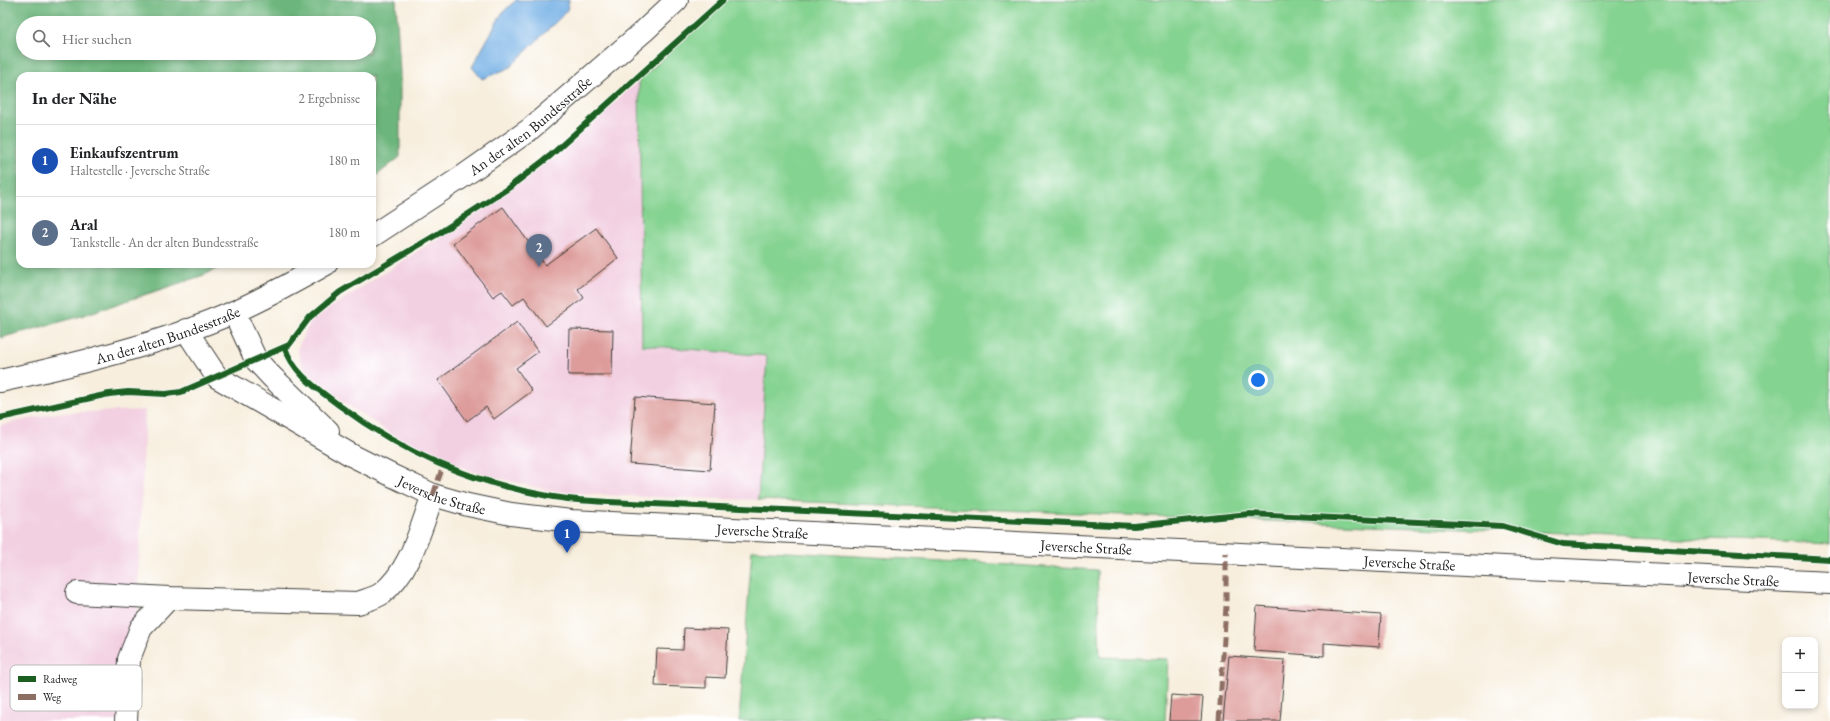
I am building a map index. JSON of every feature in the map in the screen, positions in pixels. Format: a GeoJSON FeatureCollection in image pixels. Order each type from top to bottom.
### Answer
{"type":"FeatureCollection","features":[{"type":"Feature","properties":{"kind":"street","name":"An der alten Bundesstraße"},"geometry":{"type":"LineString","coordinates":[[376,233],[462,177],[529,130],[644,31],[677,0]]}},
{"type":"Feature","properties":{"kind":"street","name":"An der alten Bundesstraße"},"geometry":{"type":"LineString","coordinates":[[0,381],[119,351],[186,330],[234,312],[318,268]]}},
{"type":"Feature","properties":{"kind":"street","name":"Jeversche Straße"},"geometry":{"type":"LineString","coordinates":[[234,312],[256,360],[270,376],[353,456]]}},
{"type":"Feature","properties":{"kind":"street","name":"Jeversche Straße"},"geometry":{"type":"LineString","coordinates":[[186,330],[217,377],[353,456],[433,495],[468,506],[511,514],[571,521],[1830,584]]}},
{"type":"Feature","properties":{"kind":"street"},"geometry":{"type":"LineString","coordinates":[[77,593],[169,598],[358,603],[380,595],[399,578],[409,559],[433,495]]}},
{"type":"Feature","properties":{"kind":"street"},"geometry":{"type":"LineString","coordinates":[[130,665],[130,659],[141,628],[169,598]]}},
{"type":"Feature","properties":{"kind":"street"},"geometry":{"type":"LineString","coordinates":[[126,721],[127,711]]}},
{"type":"Feature","properties":{"kind":"path"},"geometry":{"type":"LineString","coordinates":[[0,418],[109,394],[128,392],[166,394],[181,392],[217,377]]}},
{"type":"Feature","properties":{"kind":"shaded area"},"geometry":{"type":"Polygon","coordinates":[[[639,80],[642,345],[767,356],[758,500],[622,496],[551,491],[477,473],[409,446],[342,401],[303,368],[297,349],[311,320],[469,218],[555,156],[639,80]]]}},
{"type":"Feature","properties":{"kind":"shaded area"},"geometry":{"type":"Polygon","coordinates":[[[145,410],[135,665],[10,665],[10,711],[133,711],[133,721],[0,721],[0,425],[57,413],[145,410]]]}},
{"type":"Feature","properties":{"kind":"green space"},"geometry":{"type":"Polygon","coordinates":[[[0,0],[396,0],[400,73],[400,157],[376,176],[376,72],[16,72],[16,268],[219,268],[204,275],[75,318],[0,338],[0,0]]]}},
{"type":"Feature","properties":{"kind":"green space"},"geometry":{"type":"Polygon","coordinates":[[[728,0],[1830,0],[1830,544],[758,500],[767,356],[642,345],[639,80],[728,0]]]}},
{"type":"Feature","properties":{"kind":"green space"},"geometry":{"type":"Polygon","coordinates":[[[752,550],[1097,570],[1100,657],[1168,659],[1165,721],[739,721],[752,550]]]}},
{"type":"Feature","properties":{"kind":"water"},"geometry":{"type":"Polygon","coordinates":[[[516,0],[569,0],[567,11],[509,68],[482,79],[472,67],[502,13],[516,0]]]}},
{"type":"Feature","properties":{"kind":"building"},"geometry":{"type":"Polygon","coordinates":[[[503,207],[545,265],[596,228],[618,258],[578,289],[584,298],[546,326],[524,297],[513,305],[502,291],[493,297],[453,243],[503,207]]]}},
{"type":"Feature","properties":{"kind":"building"},"geometry":{"type":"Polygon","coordinates":[[[517,322],[538,352],[516,368],[532,391],[494,419],[486,407],[467,421],[438,380],[517,322]]]}},
{"type":"Feature","properties":{"kind":"building"},"geometry":{"type":"Polygon","coordinates":[[[569,329],[613,330],[612,375],[568,375],[569,329]]]}},
{"type":"Feature","properties":{"kind":"building"},"geometry":{"type":"Polygon","coordinates":[[[635,397],[715,403],[710,470],[630,464],[635,397]]]}},
{"type":"Feature","properties":{"kind":"building"},"geometry":{"type":"Polygon","coordinates":[[[1257,606],[1381,615],[1379,647],[1324,643],[1324,656],[1254,651],[1257,606]]]}},
{"type":"Feature","properties":{"kind":"building"},"geometry":{"type":"Polygon","coordinates":[[[684,628],[728,630],[725,678],[706,677],[706,688],[655,686],[657,649],[683,650],[684,628]]]}},
{"type":"Feature","properties":{"kind":"building"},"geometry":{"type":"Polygon","coordinates":[[[1229,656],[1285,660],[1280,721],[1223,721],[1229,656]]]}},
{"type":"Feature","properties":{"kind":"building"},"geometry":{"type":"Polygon","coordinates":[[[1171,695],[1203,697],[1201,721],[1169,721],[1171,695]]]}},
{"type":"Feature","properties":{"kind":"marked path"},"geometry":{"type":"LineString","coordinates":[[433,495],[443,466]]}},
{"type":"Feature","properties":{"kind":"marked path"},"geometry":{"type":"LineString","coordinates":[[1219,721],[1226,606],[1226,553]]}},
{"type":"Feature","properties":{"kind":"cycle path"},"geometry":{"type":"LineString","coordinates":[[0,418],[109,394],[128,392],[166,394],[181,392],[289,345],[310,317],[340,292],[436,235],[507,189],[550,156],[723,0]]}},
{"type":"Feature","properties":{"kind":"cycle path"},"geometry":{"type":"LineString","coordinates":[[285,347],[294,365],[315,387],[364,423],[413,452],[464,474],[519,490],[548,496],[586,501],[1134,526],[1249,514],[1503,526],[1563,544],[1830,559]]}},
{"type":"Feature","properties":{"kind":"place","name":"Aral"},"geometry":{"type":"Point","coordinates":[539,267]}},
{"type":"Feature","properties":{"kind":"place","name":"Einkaufszentrum"},"geometry":{"type":"Point","coordinates":[567,553]}}]}
